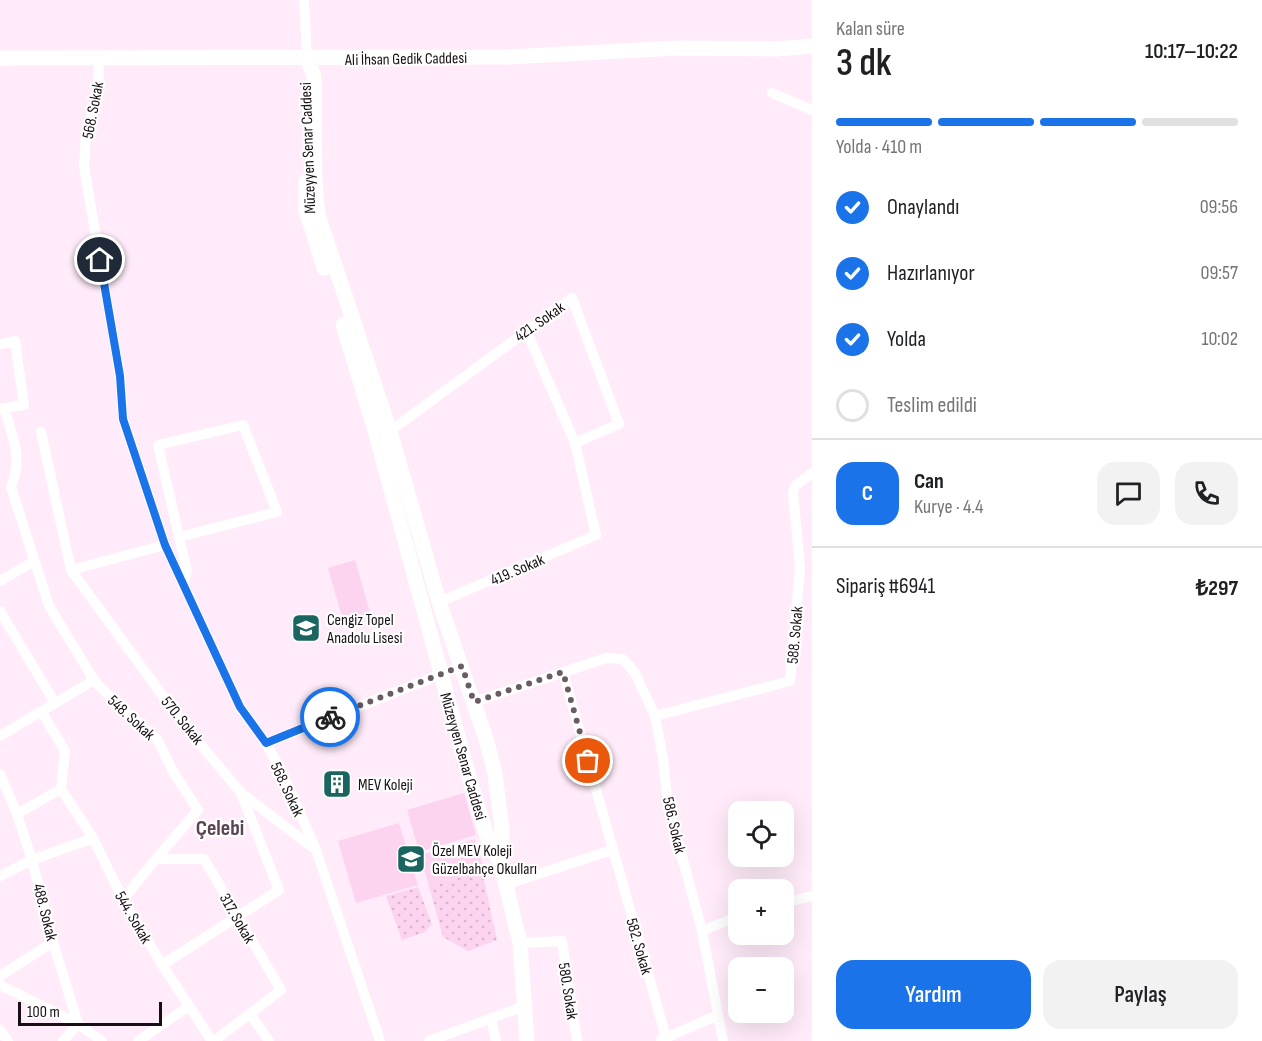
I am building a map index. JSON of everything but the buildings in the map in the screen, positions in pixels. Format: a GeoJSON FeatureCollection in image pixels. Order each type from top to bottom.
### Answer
{"type":"FeatureCollection","features":[{"type":"Feature","properties":{"kind":"main road","name":"Ali İhsan Gedik Caddesi"},"geometry":{"type":"LineString","coordinates":[[0,58],[508,57],[679,48],[777,49],[812,46]]}},
{"type":"Feature","properties":{"kind":"main road","name":"Müzeyyen Senar Caddesi"},"geometry":{"type":"LineString","coordinates":[[307,58],[314,76],[315,182],[318,215],[390,431],[439,602],[488,742],[495,774],[502,829],[502,869],[520,943],[527,1041]]}},
{"type":"Feature","properties":{"kind":"main road","name":"Müzeyyen Senar Caddesi"},"geometry":{"type":"LineString","coordinates":[[307,58],[304,75],[306,210],[374,427],[486,833],[502,869]]}},
{"type":"Feature","properties":{"kind":"street"},"geometry":{"type":"LineString","coordinates":[[304,0],[307,58]]}},
{"type":"Feature","properties":{"kind":"street","name":"568. Sokak"},"geometry":{"type":"LineString","coordinates":[[99,58],[98,95],[86,134],[84,167],[120,376],[123,419],[165,545],[240,707],[266,743],[282,772],[316,850],[380,1041]]}},
{"type":"Feature","properties":{"kind":"street"},"geometry":{"type":"LineString","coordinates":[[772,93],[812,110]]}},
{"type":"Feature","properties":{"kind":"street","name":"421. Sokak"},"geometry":{"type":"LineString","coordinates":[[390,431],[572,298],[619,424],[575,443]]}},
{"type":"Feature","properties":{"kind":"street"},"geometry":{"type":"LineString","coordinates":[[526,330],[575,443]]}},
{"type":"Feature","properties":{"kind":"street"},"geometry":{"type":"LineString","coordinates":[[0,344],[15,341],[24,405],[2,409],[18,456],[15,478],[11,487],[49,606],[94,680]]}},
{"type":"Feature","properties":{"kind":"street"},"geometry":{"type":"LineString","coordinates":[[179,537],[277,512],[243,425],[158,445],[179,537],[187,571],[183,585]]}},
{"type":"Feature","properties":{"kind":"street"},"geometry":{"type":"LineString","coordinates":[[41,432],[71,570],[165,545]]}},
{"type":"Feature","properties":{"kind":"street","name":"419. Sokak"},"geometry":{"type":"LineString","coordinates":[[439,602],[596,535],[575,443]]}},
{"type":"Feature","properties":{"kind":"street","name":"588. Sokak"},"geometry":{"type":"LineString","coordinates":[[655,716],[790,681],[800,568],[792,499],[795,486],[812,473]]}},
{"type":"Feature","properties":{"kind":"street"},"geometry":{"type":"LineString","coordinates":[[0,492],[11,487]]}},
{"type":"Feature","properties":{"kind":"street"},"geometry":{"type":"LineString","coordinates":[[0,581],[34,561]]}},
{"type":"Feature","properties":{"kind":"street","name":"570. Sokak"},"geometry":{"type":"LineString","coordinates":[[71,570],[180,721],[242,793],[316,850]]}},
{"type":"Feature","properties":{"kind":"street"},"geometry":{"type":"LineString","coordinates":[[0,611],[55,703]]}},
{"type":"Feature","properties":{"kind":"street","name":"586. Sokak"},"geometry":{"type":"LineString","coordinates":[[563,672],[606,658],[623,659],[635,673],[655,716],[668,804],[702,931],[723,1041]]}},
{"type":"Feature","properties":{"kind":"street"},"geometry":{"type":"LineString","coordinates":[[266,743],[462,666]]}},
{"type":"Feature","properties":{"kind":"street"},"geometry":{"type":"LineString","coordinates":[[474,702],[563,672]]}},
{"type":"Feature","properties":{"kind":"street","name":"582. Sokak"},"geometry":{"type":"LineString","coordinates":[[563,672],[664,1040]]}},
{"type":"Feature","properties":{"kind":"street","name":"548. Sokak"},"geometry":{"type":"LineString","coordinates":[[0,736],[94,680],[157,739],[174,773],[198,810],[156,859]]}},
{"type":"Feature","properties":{"kind":"street"},"geometry":{"type":"LineString","coordinates":[[17,814],[61,789],[65,751],[41,711]]}},
{"type":"Feature","properties":{"kind":"street","name":"488. Sokak"},"geometry":{"type":"LineString","coordinates":[[0,774],[17,814],[32,860],[53,942],[78,1024]]}},
{"type":"Feature","properties":{"kind":"street","name":"544. Sokak"},"geometry":{"type":"LineString","coordinates":[[61,789],[93,838],[123,899],[162,965],[213,1041]]}},
{"type":"Feature","properties":{"kind":"street"},"geometry":{"type":"LineString","coordinates":[[162,965],[237,915],[279,891],[242,793]]}},
{"type":"Feature","properties":{"kind":"street"},"geometry":{"type":"LineString","coordinates":[[0,876],[32,860],[93,838]]}},
{"type":"Feature","properties":{"kind":"street"},"geometry":{"type":"LineString","coordinates":[[505,885],[612,850]]}},
{"type":"Feature","properties":{"kind":"street"},"geometry":{"type":"LineString","coordinates":[[123,899],[156,859]]}},
{"type":"Feature","properties":{"kind":"street","name":"317. Sokak"},"geometry":{"type":"LineString","coordinates":[[156,859],[204,859],[281,990],[213,1041]]}},
{"type":"Feature","properties":{"kind":"street"},"geometry":{"type":"LineString","coordinates":[[794,900],[812,896]]}},
{"type":"Feature","properties":{"kind":"street"},"geometry":{"type":"LineString","coordinates":[[702,931],[728,920]]}},
{"type":"Feature","properties":{"kind":"street","name":"580. Sokak"},"geometry":{"type":"LineString","coordinates":[[520,943],[562,941],[577,1041]]}},
{"type":"Feature","properties":{"kind":"street"},"geometry":{"type":"LineString","coordinates":[[0,976],[53,942]]}},
{"type":"Feature","properties":{"kind":"street"},"geometry":{"type":"LineString","coordinates":[[0,985],[78,1024],[102,1041]]}},
{"type":"Feature","properties":{"kind":"street"},"geometry":{"type":"LineString","coordinates":[[138,1041],[189,1006]]}},
{"type":"Feature","properties":{"kind":"street"},"geometry":{"type":"LineString","coordinates":[[429,1041],[447,1037],[525,1006]]}},
{"type":"Feature","properties":{"kind":"street"},"geometry":{"type":"LineString","coordinates":[[250,1014],[269,1041]]}},
{"type":"Feature","properties":{"kind":"street"},"geometry":{"type":"LineString","coordinates":[[664,1040],[718,1014]]}},
{"type":"Feature","properties":{"kind":"street"},"geometry":{"type":"LineString","coordinates":[[491,1018],[496,1041]]}},
{"type":"Feature","properties":{"kind":"street"},"geometry":{"type":"LineString","coordinates":[[63,1041],[78,1024]]}},
{"type":"Feature","properties":{"kind":"street"},"geometry":{"type":"LineString","coordinates":[[0,1030],[8,1041]]}},
{"type":"Feature","properties":{"kind":"shaded area"},"geometry":{"type":"Polygon","coordinates":[[[355,560],[371,616],[344,624],[328,568],[355,560]]]}},
{"type":"Feature","properties":{"kind":"shaded area"},"geometry":{"type":"Polygon","coordinates":[[[464,793],[476,835],[419,852],[407,810],[464,793]]]}},
{"type":"Feature","properties":{"kind":"shaded area"},"geometry":{"type":"Polygon","coordinates":[[[399,823],[418,885],[356,903],[338,841],[399,823]]]}},
{"type":"Feature","properties":{"kind":"shaded area"},"geometry":{"type":"Polygon","coordinates":[[[475,839],[484,870],[429,886],[420,855],[475,839]]]}},
{"type":"Feature","properties":{"kind":"shaded area"},"geometry":{"type":"Polygon","coordinates":[[[482,871],[497,940],[468,951],[443,937],[429,886],[482,871]]]}},
{"type":"Feature","properties":{"kind":"shaded area"},"geometry":{"type":"Polygon","coordinates":[[[418,887],[432,924],[425,932],[402,940],[386,896],[418,887]]]}},
{"type":"Feature","properties":{"kind":"way so far"},"geometry":{"type":"LineString","coordinates":[[330,717],[462,666],[474,702],[563,672],[588,761]]}},
{"type":"Feature","properties":{"kind":"place","name":"Cengiz Topel Anadolu Lisesi"},"geometry":{"type":"Point","coordinates":[306,628]}},
{"type":"Feature","properties":{"kind":"place","name":"MEV Koleji"},"geometry":{"type":"Point","coordinates":[337,784]}},
{"type":"Feature","properties":{"kind":"place","name":"Özel MEV Koleji Güzelbahçe Okulları"},"geometry":{"type":"Point","coordinates":[411,859]}},
{"type":"Feature","properties":{"kind":"district","name":"Çelebi"},"geometry":{"type":"Point","coordinates":[220,827]}},
{"type":"Feature","properties":{"kind":"route"},"geometry":{"type":"LineString","coordinates":[[100,260],[120,376],[123,419],[169,556],[240,707],[266,743],[330,717]]}}]}
